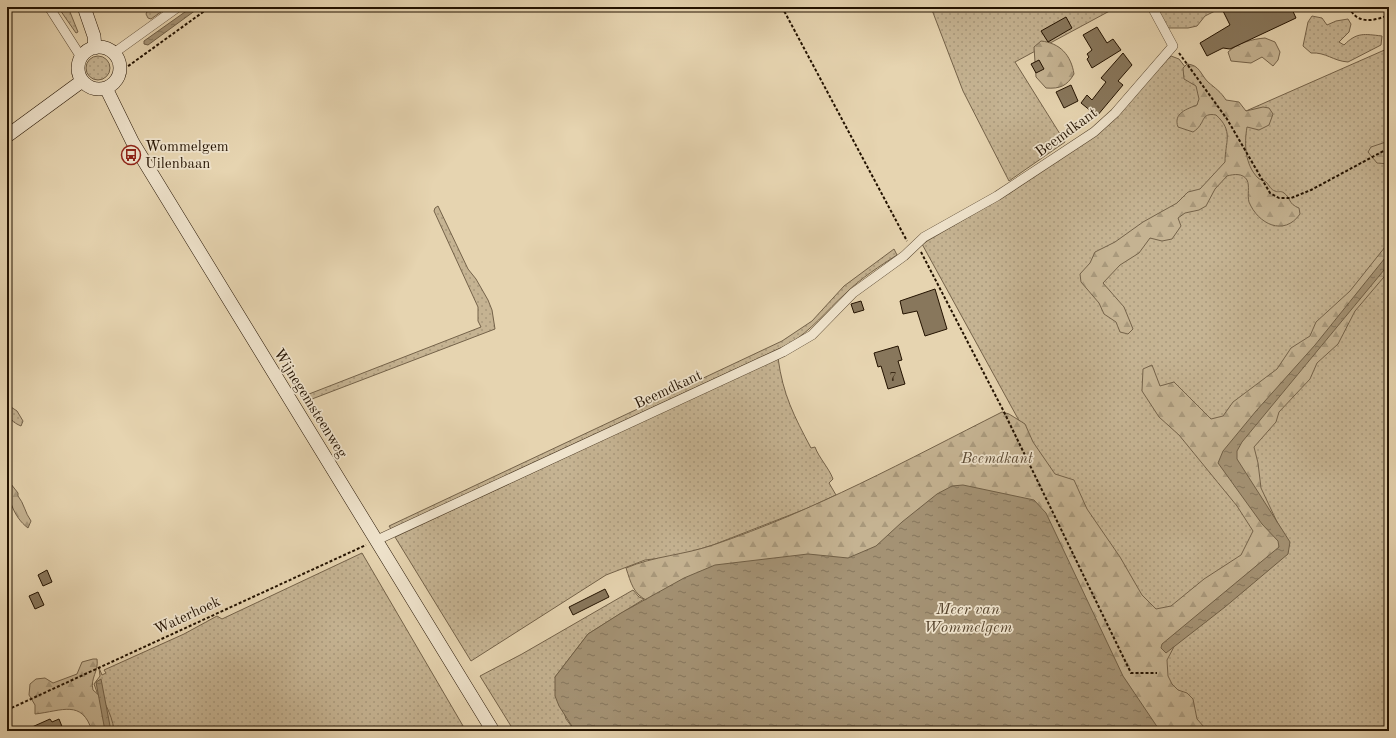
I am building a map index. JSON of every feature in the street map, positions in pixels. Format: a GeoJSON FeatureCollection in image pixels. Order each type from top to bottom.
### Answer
{"type":"FeatureCollection","features":[{"type":"Feature","properties":{"kind":"street"},"geometry":{"type":"LineString","coordinates":[[49,7],[82,57]]}},
{"type":"Feature","properties":{"kind":"street"},"geometry":{"type":"LineString","coordinates":[[84,7],[94,36],[95,48]]}},
{"type":"Feature","properties":{"kind":"street"},"geometry":{"type":"LineString","coordinates":[[114,53],[178,7]]}},
{"type":"Feature","properties":{"kind":"street"},"geometry":{"type":"LineString","coordinates":[[1152,7],[1173,46]]}},
{"type":"Feature","properties":{"kind":"street","name":"Beemdkant"},"geometry":{"type":"LineString","coordinates":[[377,540],[798,344],[812,334],[852,294],[904,256],[924,237],[998,196],[1094,132],[1115,113],[1173,46]]}},
{"type":"Feature","properties":{"kind":"street"},"geometry":{"type":"LineString","coordinates":[[95,48],[107,49],[114,53],[119,60],[120,72],[114,84],[106,88],[93,89],[82,81],[78,71],[78,64],[82,57],[86,52],[95,48]]}},
{"type":"Feature","properties":{"kind":"street"},"geometry":{"type":"LineString","coordinates":[[7,136],[82,81]]}},
{"type":"Feature","properties":{"kind":"street","name":"Wijnegemsteenweg"},"geometry":{"type":"LineString","coordinates":[[106,88],[133,143],[493,731]]}},
{"type":"Feature","properties":{"kind":"path"},"geometry":{"type":"LineString","coordinates":[[120,72],[210,7]]}},
{"type":"Feature","properties":{"kind":"path"},"geometry":{"type":"LineString","coordinates":[[782,7],[907,240],[913,247],[922,253],[1003,410],[1131,673],[1157,673]]}},
{"type":"Feature","properties":{"kind":"path"},"geometry":{"type":"LineString","coordinates":[[1349,7],[1351,12],[1359,19],[1366,21],[1389,15]]}},
{"type":"Feature","properties":{"kind":"path"},"geometry":{"type":"LineString","coordinates":[[1173,46],[1227,119],[1270,193],[1279,198],[1291,198],[1311,190],[1389,148]]}},
{"type":"Feature","properties":{"kind":"path","name":"Waterhoek"},"geometry":{"type":"LineString","coordinates":[[7,710],[377,540]]}},
{"type":"Feature","properties":{"kind":"green space"},"geometry":{"type":"Polygon","coordinates":[[[58,7],[68,7],[78,32],[76,33],[58,7]]]}},
{"type":"Feature","properties":{"kind":"green space"},"geometry":{"type":"Polygon","coordinates":[[[149,7],[168,7],[151,19],[148,18],[146,14],[149,7]]]}},
{"type":"Feature","properties":{"kind":"green space"},"geometry":{"type":"Polygon","coordinates":[[[942,7],[1117,7],[1015,62],[1065,142],[1009,181],[963,91],[932,10],[942,7]]]}},
{"type":"Feature","properties":{"kind":"green space"},"geometry":{"type":"Polygon","coordinates":[[[1156,7],[1221,8],[1205,16],[1197,26],[1188,28],[1168,28],[1156,7]]]}},
{"type":"Feature","properties":{"kind":"green space"},"geometry":{"type":"Polygon","coordinates":[[[1312,16],[1322,18],[1327,25],[1336,21],[1348,19],[1351,24],[1349,32],[1339,42],[1344,45],[1357,36],[1365,35],[1382,36],[1381,45],[1348,62],[1321,54],[1311,53],[1303,46],[1308,22],[1312,16]]]}},
{"type":"Feature","properties":{"kind":"green space"},"geometry":{"type":"Polygon","coordinates":[[[1265,38],[1275,42],[1280,52],[1278,60],[1273,66],[1262,57],[1251,63],[1231,61],[1228,52],[1236,46],[1255,39],[1265,38]]]}},
{"type":"Feature","properties":{"kind":"green space"},"geometry":{"type":"Polygon","coordinates":[[[1041,41],[1054,44],[1059,47],[1064,51],[1070,61],[1074,74],[1063,86],[1046,88],[1036,77],[1034,47],[1041,41]]]}},
{"type":"Feature","properties":{"kind":"green space"},"geometry":{"type":"Polygon","coordinates":[[[1389,48],[1389,245],[1316,335],[1199,448],[1268,539],[1158,625],[1050,477],[922,244],[1008,194],[1090,139],[1171,56],[1179,59],[1213,103],[1246,111],[1389,48]]]}},
{"type":"Feature","properties":{"kind":"green space"},"geometry":{"type":"Polygon","coordinates":[[[98,56],[106,60],[110,68],[106,76],[98,80],[90,76],[86,68],[90,60],[98,56]]]}},
{"type":"Feature","properties":{"kind":"green space"},"geometry":{"type":"Polygon","coordinates":[[[1187,64],[1195,66],[1226,100],[1239,102],[1246,111],[1263,107],[1269,108],[1273,114],[1269,125],[1259,130],[1247,127],[1246,154],[1248,161],[1250,167],[1258,178],[1266,182],[1271,189],[1284,193],[1293,205],[1299,208],[1300,214],[1294,221],[1287,225],[1279,226],[1265,222],[1253,210],[1249,202],[1247,180],[1243,176],[1238,175],[1227,176],[1215,189],[1206,206],[1199,210],[1185,213],[1178,218],[1181,226],[1172,239],[1162,241],[1150,238],[1139,253],[1120,265],[1103,283],[1124,307],[1133,329],[1128,334],[1120,332],[1116,322],[1104,314],[1099,303],[1081,282],[1080,274],[1090,263],[1095,252],[1115,242],[1143,222],[1177,203],[1188,192],[1200,189],[1225,162],[1227,132],[1222,121],[1216,115],[1207,115],[1200,126],[1193,132],[1178,127],[1177,118],[1179,115],[1185,110],[1197,105],[1199,99],[1196,86],[1184,79],[1183,68],[1187,64]]]}},
{"type":"Feature","properties":{"kind":"green space"},"geometry":{"type":"Polygon","coordinates":[[[1389,141],[1389,164],[1377,163],[1368,152],[1371,147],[1389,141]]]}},
{"type":"Feature","properties":{"kind":"green space"},"geometry":{"type":"Polygon","coordinates":[[[438,206],[468,269],[476,279],[488,300],[492,310],[495,329],[312,399],[309,394],[481,327],[478,321],[478,307],[434,211],[438,206]]]}},
{"type":"Feature","properties":{"kind":"green space","name":"Beemdkant"},"geometry":{"type":"Polygon","coordinates":[[[1389,242],[1389,271],[1355,311],[1338,344],[1317,363],[1310,379],[1279,412],[1276,422],[1254,447],[1258,463],[1261,488],[1286,541],[1176,643],[1167,660],[1168,676],[1172,684],[1178,690],[1187,693],[1193,699],[1197,719],[1206,731],[1148,731],[879,553],[648,601],[639,595],[631,583],[626,568],[647,561],[713,545],[787,517],[860,484],[1002,412],[1009,414],[1025,424],[1033,442],[1055,474],[1074,480],[1087,509],[1120,557],[1142,595],[1156,609],[1171,606],[1204,579],[1241,555],[1253,531],[1237,506],[1179,435],[1159,417],[1142,391],[1143,369],[1152,365],[1160,386],[1174,382],[1211,419],[1223,416],[1233,402],[1277,369],[1291,348],[1310,336],[1316,322],[1350,291],[1389,242]]]}},
{"type":"Feature","properties":{"kind":"green space"},"geometry":{"type":"Polygon","coordinates":[[[894,249],[897,255],[858,282],[812,326],[789,344],[391,529],[389,526],[782,341],[812,321],[844,286],[894,249]]]}},
{"type":"Feature","properties":{"kind":"green space"},"geometry":{"type":"Polygon","coordinates":[[[1389,267],[1389,731],[1166,731],[1136,660],[1280,537],[1232,462],[1389,267]]]}},
{"type":"Feature","properties":{"kind":"green space"},"geometry":{"type":"Polygon","coordinates":[[[778,358],[783,383],[790,405],[811,448],[815,447],[831,475],[833,479],[829,483],[836,495],[808,508],[713,545],[677,556],[645,560],[606,575],[471,661],[395,537],[778,358]]]}},
{"type":"Feature","properties":{"kind":"green space"},"geometry":{"type":"Polygon","coordinates":[[[7,392],[11,399],[11,407],[17,411],[23,421],[21,426],[9,416],[7,408],[7,392]]]}},
{"type":"Feature","properties":{"kind":"green space"},"geometry":{"type":"Polygon","coordinates":[[[7,479],[18,493],[18,496],[31,521],[28,528],[18,518],[12,506],[8,492],[7,479]]]}},
{"type":"Feature","properties":{"kind":"green space"},"geometry":{"type":"Polygon","coordinates":[[[362,553],[466,731],[111,731],[94,684],[100,676],[99,668],[102,675],[106,673],[104,670],[184,634],[217,616],[222,619],[362,553]]]}},
{"type":"Feature","properties":{"kind":"green space"},"geometry":{"type":"Polygon","coordinates":[[[633,590],[639,597],[644,599],[588,634],[555,677],[566,719],[575,731],[514,731],[480,676],[522,654],[633,590]]]}},
{"type":"Feature","properties":{"kind":"green space"},"geometry":{"type":"Polygon","coordinates":[[[97,659],[97,667],[92,686],[93,690],[104,702],[109,712],[114,729],[117,731],[92,731],[83,714],[70,709],[35,714],[35,705],[29,695],[30,684],[36,679],[45,678],[53,683],[77,674],[82,662],[97,659]]]}},
{"type":"Feature","properties":{"kind":"water"},"geometry":{"type":"Polygon","coordinates":[[[192,7],[200,7],[148,45],[144,44],[144,41],[192,7]]]}},
{"type":"Feature","properties":{"kind":"water"},"geometry":{"type":"Polygon","coordinates":[[[1389,253],[1389,264],[1242,442],[1237,451],[1237,459],[1290,542],[1288,554],[1225,607],[1166,653],[1161,648],[1162,644],[1279,547],[1278,541],[1262,524],[1218,463],[1223,451],[1256,411],[1315,345],[1389,253]]]}},
{"type":"Feature","properties":{"kind":"water","name":"Meer van Wommelgem"},"geometry":{"type":"Polygon","coordinates":[[[963,485],[1034,500],[1046,513],[1123,676],[1160,731],[575,731],[559,706],[555,696],[555,677],[588,634],[621,613],[684,578],[715,565],[808,554],[848,558],[876,546],[902,522],[937,494],[952,486],[963,485]]]}},
{"type":"Feature","properties":{"kind":"water"},"geometry":{"type":"Polygon","coordinates":[[[101,679],[111,731],[105,731],[96,682],[101,679]]]}},
{"type":"Feature","properties":{"kind":"building"},"geometry":{"type":"Polygon","coordinates":[[[1221,7],[1291,7],[1296,18],[1230,49],[1223,48],[1207,56],[1200,43],[1230,25],[1221,7]]]}},
{"type":"Feature","properties":{"kind":"building"},"geometry":{"type":"Polygon","coordinates":[[[1066,17],[1072,28],[1048,42],[1041,31],[1066,17]]]}},
{"type":"Feature","properties":{"kind":"building"},"geometry":{"type":"Polygon","coordinates":[[[1097,27],[1107,43],[1113,39],[1121,50],[1092,68],[1087,59],[1089,57],[1087,54],[1092,50],[1083,35],[1097,27]]]}},
{"type":"Feature","properties":{"kind":"building"},"geometry":{"type":"Polygon","coordinates":[[[1123,53],[1132,65],[1118,81],[1123,85],[1097,116],[1081,103],[1087,95],[1092,100],[1106,82],[1101,78],[1123,53]]]}},
{"type":"Feature","properties":{"kind":"building"},"geometry":{"type":"Polygon","coordinates":[[[1039,60],[1044,69],[1036,73],[1031,64],[1039,60]]]}},
{"type":"Feature","properties":{"kind":"building"},"geometry":{"type":"Polygon","coordinates":[[[1071,85],[1078,101],[1064,108],[1056,92],[1071,85]]]}},
{"type":"Feature","properties":{"kind":"building"},"geometry":{"type":"Polygon","coordinates":[[[935,289],[947,329],[925,336],[917,311],[903,314],[900,301],[935,289]]]}},
{"type":"Feature","properties":{"kind":"building"},"geometry":{"type":"Polygon","coordinates":[[[861,301],[864,310],[854,313],[851,304],[861,301]]]}},
{"type":"Feature","properties":{"kind":"building"},"geometry":{"type":"Polygon","coordinates":[[[898,346],[902,360],[898,361],[905,384],[888,389],[881,366],[878,367],[874,353],[898,346]]]}},
{"type":"Feature","properties":{"kind":"building"},"geometry":{"type":"Polygon","coordinates":[[[47,570],[52,582],[43,586],[38,575],[47,570]]]}},
{"type":"Feature","properties":{"kind":"building"},"geometry":{"type":"Polygon","coordinates":[[[605,589],[609,597],[573,615],[569,607],[605,589]]]}},
{"type":"Feature","properties":{"kind":"building"},"geometry":{"type":"Polygon","coordinates":[[[38,592],[44,605],[35,609],[29,596],[38,592]]]}},
{"type":"Feature","properties":{"kind":"building"},"geometry":{"type":"Polygon","coordinates":[[[50,719],[52,722],[59,719],[63,729],[58,731],[23,731],[50,719]]]}},
{"type":"Feature","properties":{"kind":"place","name":"Wommelgem Uilenbaan"},"geometry":{"type":"Point","coordinates":[131,155]}}]}
